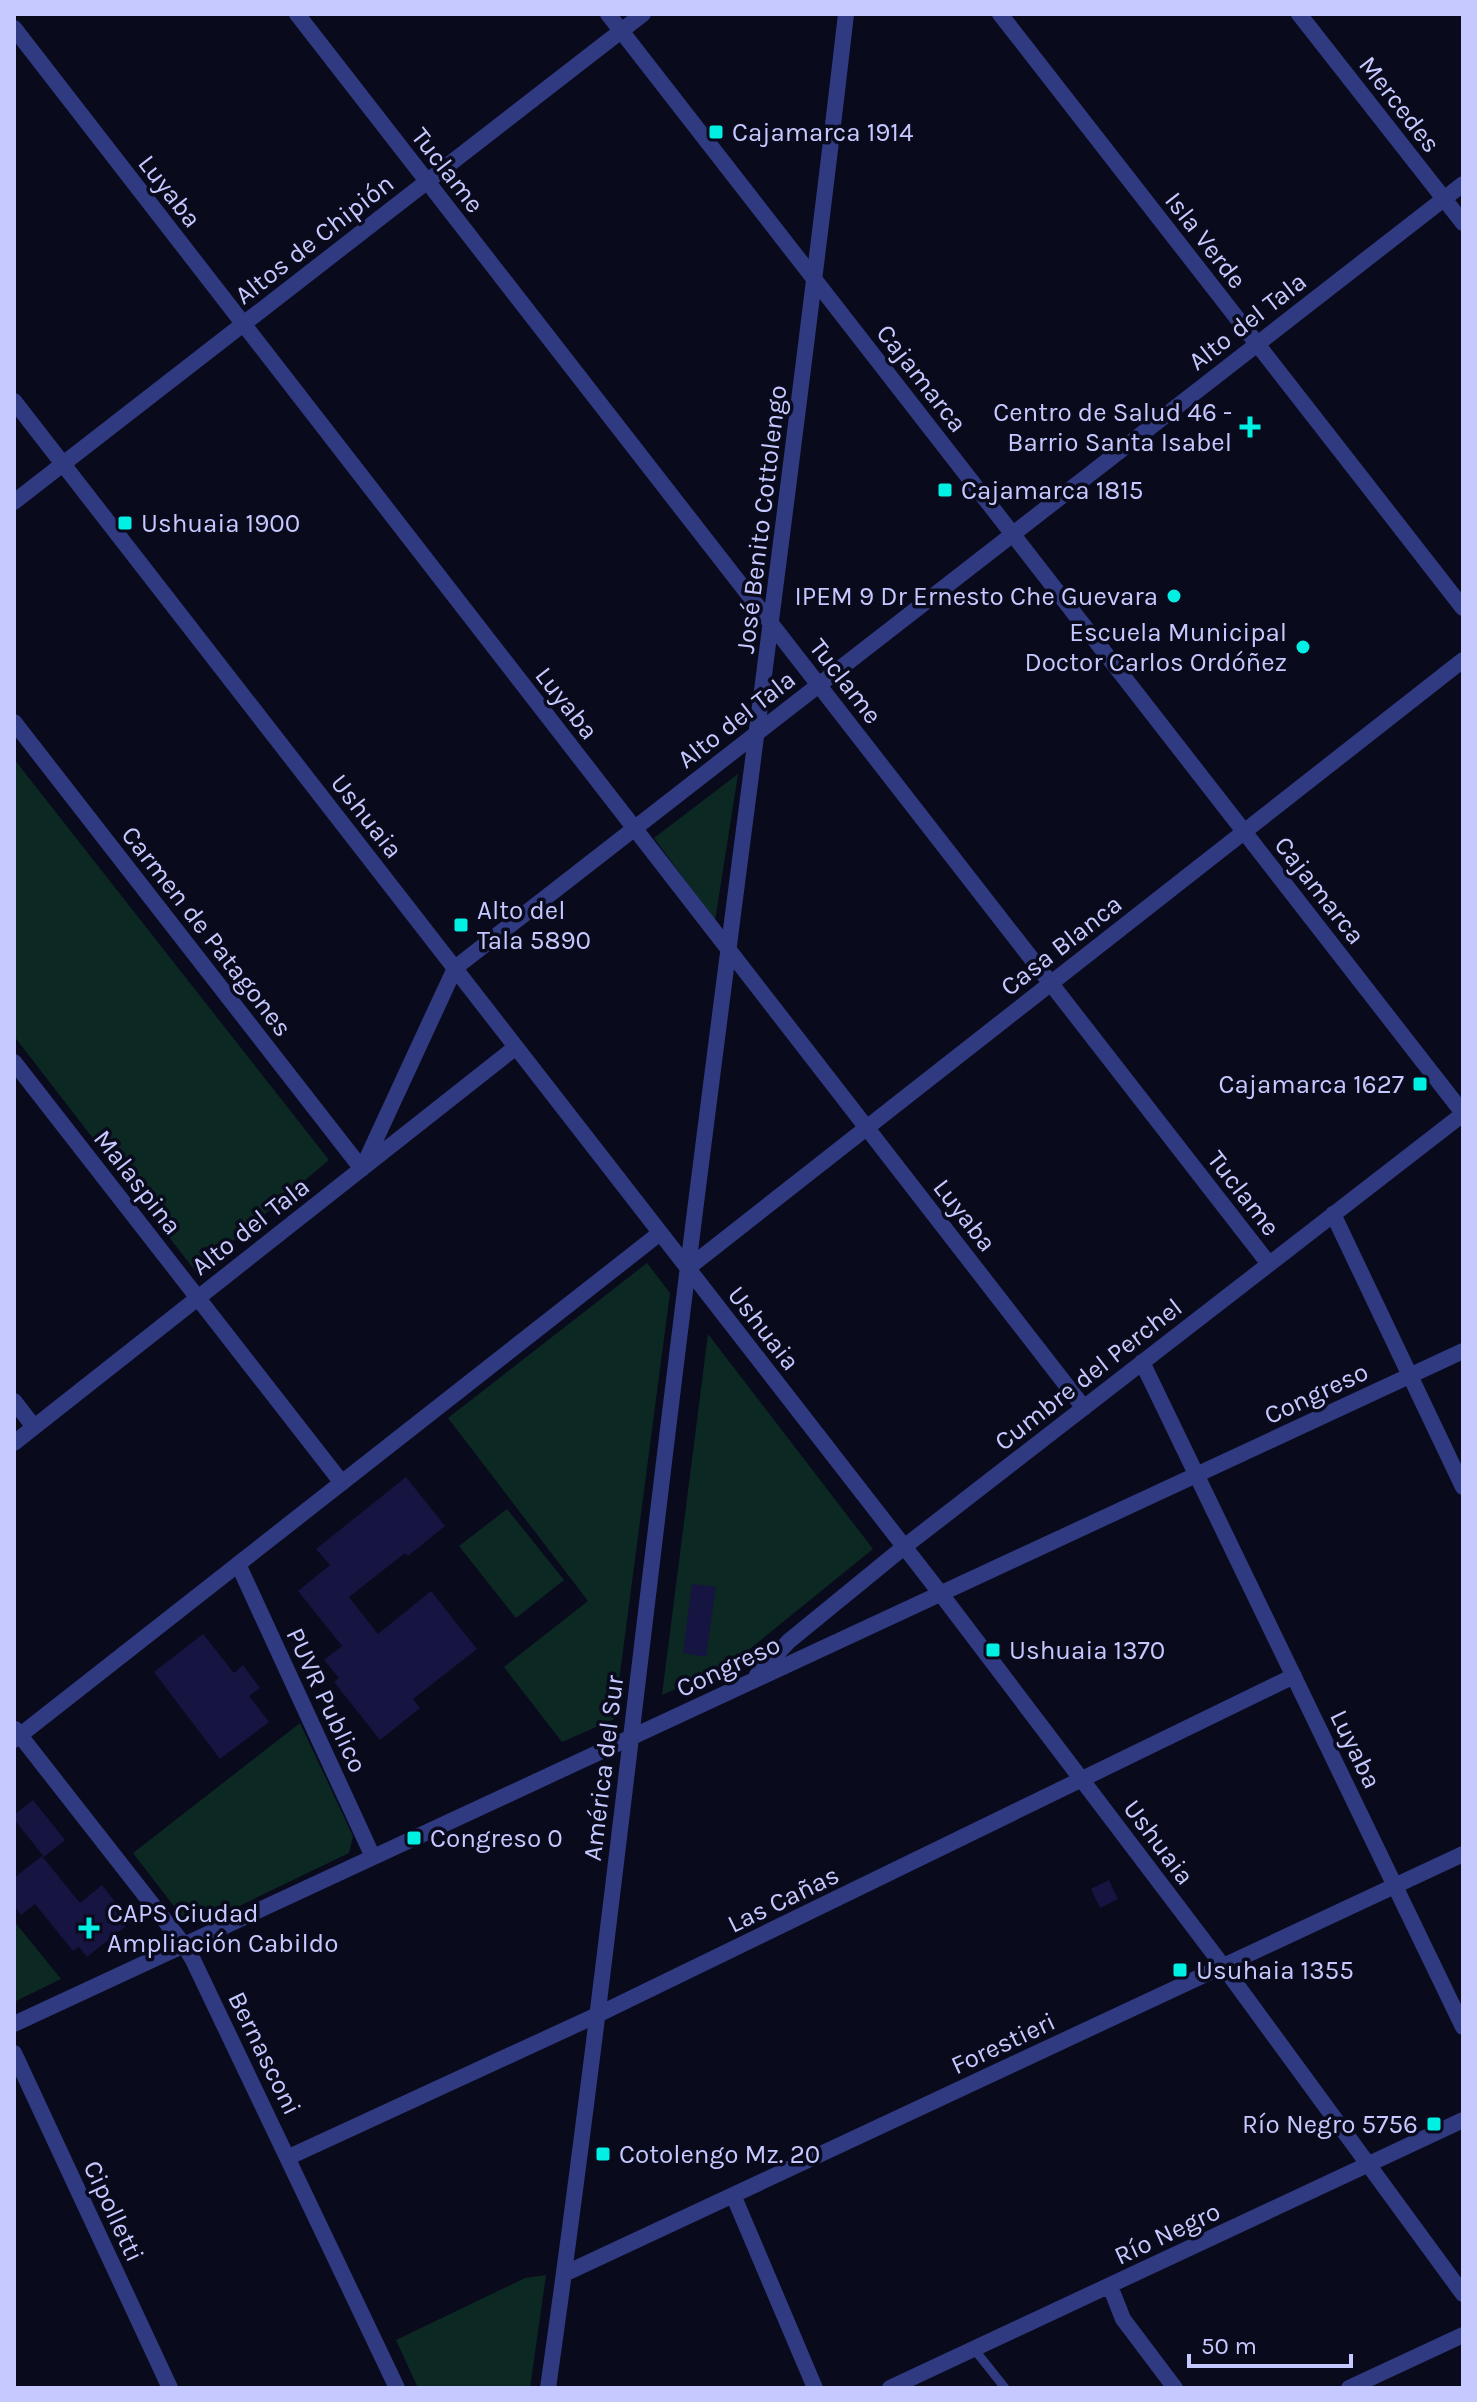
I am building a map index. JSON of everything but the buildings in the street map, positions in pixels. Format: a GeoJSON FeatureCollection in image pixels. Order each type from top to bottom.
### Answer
{"type":"FeatureCollection","features":[{"type":"Feature","properties":{"kind":"street","name":"Tuclame"},"geometry":{"type":"LineString","coordinates":[[297,14],[1269,1264]]}},
{"type":"Feature","properties":{"kind":"street","name":"Cajamarca"},"geometry":{"type":"LineString","coordinates":[[608,14],[1463,1113]]}},
{"type":"Feature","properties":{"kind":"street","name":"Altos de Chipión"},"geometry":{"type":"LineString","coordinates":[[14,502],[643,14]]}},
{"type":"Feature","properties":{"kind":"street","name":"José Benito Cottolengo"},"geometry":{"type":"LineString","coordinates":[[688,1268],[816,279],[846,14]]}},
{"type":"Feature","properties":{"kind":"street","name":"Isla Verde"},"geometry":{"type":"LineString","coordinates":[[1000,14],[1463,608]]}},
{"type":"Feature","properties":{"kind":"street","name":"Mercedes"},"geometry":{"type":"LineString","coordinates":[[1299,14],[1463,223]]}},
{"type":"Feature","properties":{"kind":"street","name":"Luyaba"},"geometry":{"type":"LineString","coordinates":[[14,28],[1084,1408]]}},
{"type":"Feature","properties":{"kind":"street","name":"Alto del Tala"},"geometry":{"type":"LineString","coordinates":[[455,968],[1463,184]]}},
{"type":"Feature","properties":{"kind":"street","name":"Ushuaia"},"geometry":{"type":"LineString","coordinates":[[14,401],[941,1594],[1223,1966],[1463,2294]]}},
{"type":"Feature","properties":{"kind":"street","name":"Casa Blanca"},"geometry":{"type":"LineString","coordinates":[[688,1268],[1463,660]]}},
{"type":"Feature","properties":{"kind":"street","name":"Carmen de Patagones"},"geometry":{"type":"LineString","coordinates":[[14,722],[362,1169]]}},
{"type":"Feature","properties":{"kind":"street"},"geometry":{"type":"LineString","coordinates":[[362,1169],[455,968]]}},
{"type":"Feature","properties":{"kind":"street","name":"Alto del Tala"},"geometry":{"type":"LineString","coordinates":[[14,1443],[516,1047]]}},
{"type":"Feature","properties":{"kind":"street","name":"Malaspina"},"geometry":{"type":"LineString","coordinates":[[14,1062],[342,1483]]}},
{"type":"Feature","properties":{"kind":"street","name":"Cumbre del Perchel"},"geometry":{"type":"LineString","coordinates":[[751,1681],[789,1641],[904,1547],[1463,1113]]}},
{"type":"Feature","properties":{"kind":"street"},"geometry":{"type":"LineString","coordinates":[[1333,1214],[1463,1487]]}},
{"type":"Feature","properties":{"kind":"street"},"geometry":{"type":"LineString","coordinates":[[16,1735],[660,1233]]}},
{"type":"Feature","properties":{"kind":"street","name":"América del Sur"},"geometry":{"type":"LineString","coordinates":[[548,2388],[688,1268]]}},
{"type":"Feature","properties":{"kind":"street","name":"Congreso"},"geometry":{"type":"LineString","coordinates":[[14,2024],[1463,1351]]}},
{"type":"Feature","properties":{"kind":"street","name":"Luyaba"},"geometry":{"type":"LineString","coordinates":[[1142,1362],[1463,2027]]}},
{"type":"Feature","properties":{"kind":"street"},"geometry":{"type":"LineString","coordinates":[[14,1401],[34,1427]]}},
{"type":"Feature","properties":{"kind":"street","name":"PUVR Publico"},"geometry":{"type":"LineString","coordinates":[[238,1564],[373,1857]]}},
{"type":"Feature","properties":{"kind":"street","name":"Las Cañas"},"geometry":{"type":"LineString","coordinates":[[289,2157],[595,2016],[1294,1676]]}},
{"type":"Feature","properties":{"kind":"street","name":"Bernasconi"},"geometry":{"type":"LineString","coordinates":[[16,1735],[184,1945],[289,2157],[397,2388]]}},
{"type":"Feature","properties":{"kind":"street","name":"Forestieri"},"geometry":{"type":"LineString","coordinates":[[564,2274],[1463,1854]]}},
{"type":"Feature","properties":{"kind":"street","name":"Cipolletti"},"geometry":{"type":"LineString","coordinates":[[14,2053],[170,2388]]}},
{"type":"Feature","properties":{"kind":"street","name":"Río Negro"},"geometry":{"type":"LineString","coordinates":[[890,2388],[1463,2120]]}},
{"type":"Feature","properties":{"kind":"street"},"geometry":{"type":"LineString","coordinates":[[734,2197],[815,2388]]}},
{"type":"Feature","properties":{"kind":"street"},"geometry":{"type":"LineString","coordinates":[[1110,2286],[1123,2319],[1175,2388]]}},
{"type":"Feature","properties":{"kind":"street"},"geometry":{"type":"LineString","coordinates":[[1349,2388],[1463,2335]]}},
{"type":"Feature","properties":{"kind":"lane"},"geometry":{"type":"LineString","coordinates":[[974,2349],[1005,2388]]}},
{"type":"Feature","properties":{"kind":"green space"},"geometry":{"type":"Polygon","coordinates":[[[14,759],[329,1160],[196,1272],[14,1036],[14,759]]]}},
{"type":"Feature","properties":{"kind":"green space"},"geometry":{"type":"Polygon","coordinates":[[[738,774],[715,921],[654,838],[738,774]]]}},
{"type":"Feature","properties":{"kind":"green space"},"geometry":{"type":"Polygon","coordinates":[[[647,1263],[670,1293],[614,1719],[562,1742],[504,1667],[588,1601],[448,1418],[647,1263]]]}},
{"type":"Feature","properties":{"kind":"green space"},"geometry":{"type":"Polygon","coordinates":[[[708,1334],[873,1549],[730,1665],[662,1695],[708,1334]]]}},
{"type":"Feature","properties":{"kind":"green space"},"geometry":{"type":"Polygon","coordinates":[[[507,1509],[564,1580],[516,1618],[459,1546],[507,1509]]]}},
{"type":"Feature","properties":{"kind":"green space"},"geometry":{"type":"Polygon","coordinates":[[[300,1723],[353,1836],[349,1853],[204,1923],[183,1918],[133,1853],[300,1723]]]}},
{"type":"Feature","properties":{"kind":"green space"},"geometry":{"type":"Polygon","coordinates":[[[14,1921],[61,1979],[14,2002],[14,1921]]]}},
{"type":"Feature","properties":{"kind":"green space"},"geometry":{"type":"Polygon","coordinates":[[[546,2275],[530,2388],[418,2388],[396,2340],[525,2278],[546,2275]]]}},
{"type":"Feature","properties":{"kind":"place","name":"Cajamarca 1914"},"geometry":{"type":"Point","coordinates":[716,132]}},
{"type":"Feature","properties":{"kind":"place","name":"Centro de Salud 46 - Barrio Santa Isabel"},"geometry":{"type":"Point","coordinates":[1250,427]}},
{"type":"Feature","properties":{"kind":"place","name":"Cajamarca 1815"},"geometry":{"type":"Point","coordinates":[945,490]}},
{"type":"Feature","properties":{"kind":"place","name":"Ushuaia 1900"},"geometry":{"type":"Point","coordinates":[125,523]}},
{"type":"Feature","properties":{"kind":"place","name":"IPEM 9 Dr Ernesto Che Guevara"},"geometry":{"type":"Point","coordinates":[1174,596]}},
{"type":"Feature","properties":{"kind":"place","name":"Escuela Municipal Doctor Carlos Ordóñez"},"geometry":{"type":"Point","coordinates":[1303,647]}},
{"type":"Feature","properties":{"kind":"place","name":"Alto del Tala 5890"},"geometry":{"type":"Point","coordinates":[461,925]}},
{"type":"Feature","properties":{"kind":"place","name":"Cajamarca 1627"},"geometry":{"type":"Point","coordinates":[1420,1084]}},
{"type":"Feature","properties":{"kind":"place","name":"Ushuaia 1370"},"geometry":{"type":"Point","coordinates":[993,1650]}},
{"type":"Feature","properties":{"kind":"place","name":"Congreso 0"},"geometry":{"type":"Point","coordinates":[414,1838]}},
{"type":"Feature","properties":{"kind":"place","name":"CAPS Ciudad Ampliación Cabildo"},"geometry":{"type":"Point","coordinates":[89,1928]}},
{"type":"Feature","properties":{"kind":"place","name":"Usuhaia 1355"},"geometry":{"type":"Point","coordinates":[1180,1970]}},
{"type":"Feature","properties":{"kind":"place","name":"Río Negro 5756"},"geometry":{"type":"Point","coordinates":[1434,2124]}},
{"type":"Feature","properties":{"kind":"place","name":"Cotolengo Mz. 20"},"geometry":{"type":"Point","coordinates":[603,2154]}}]}
